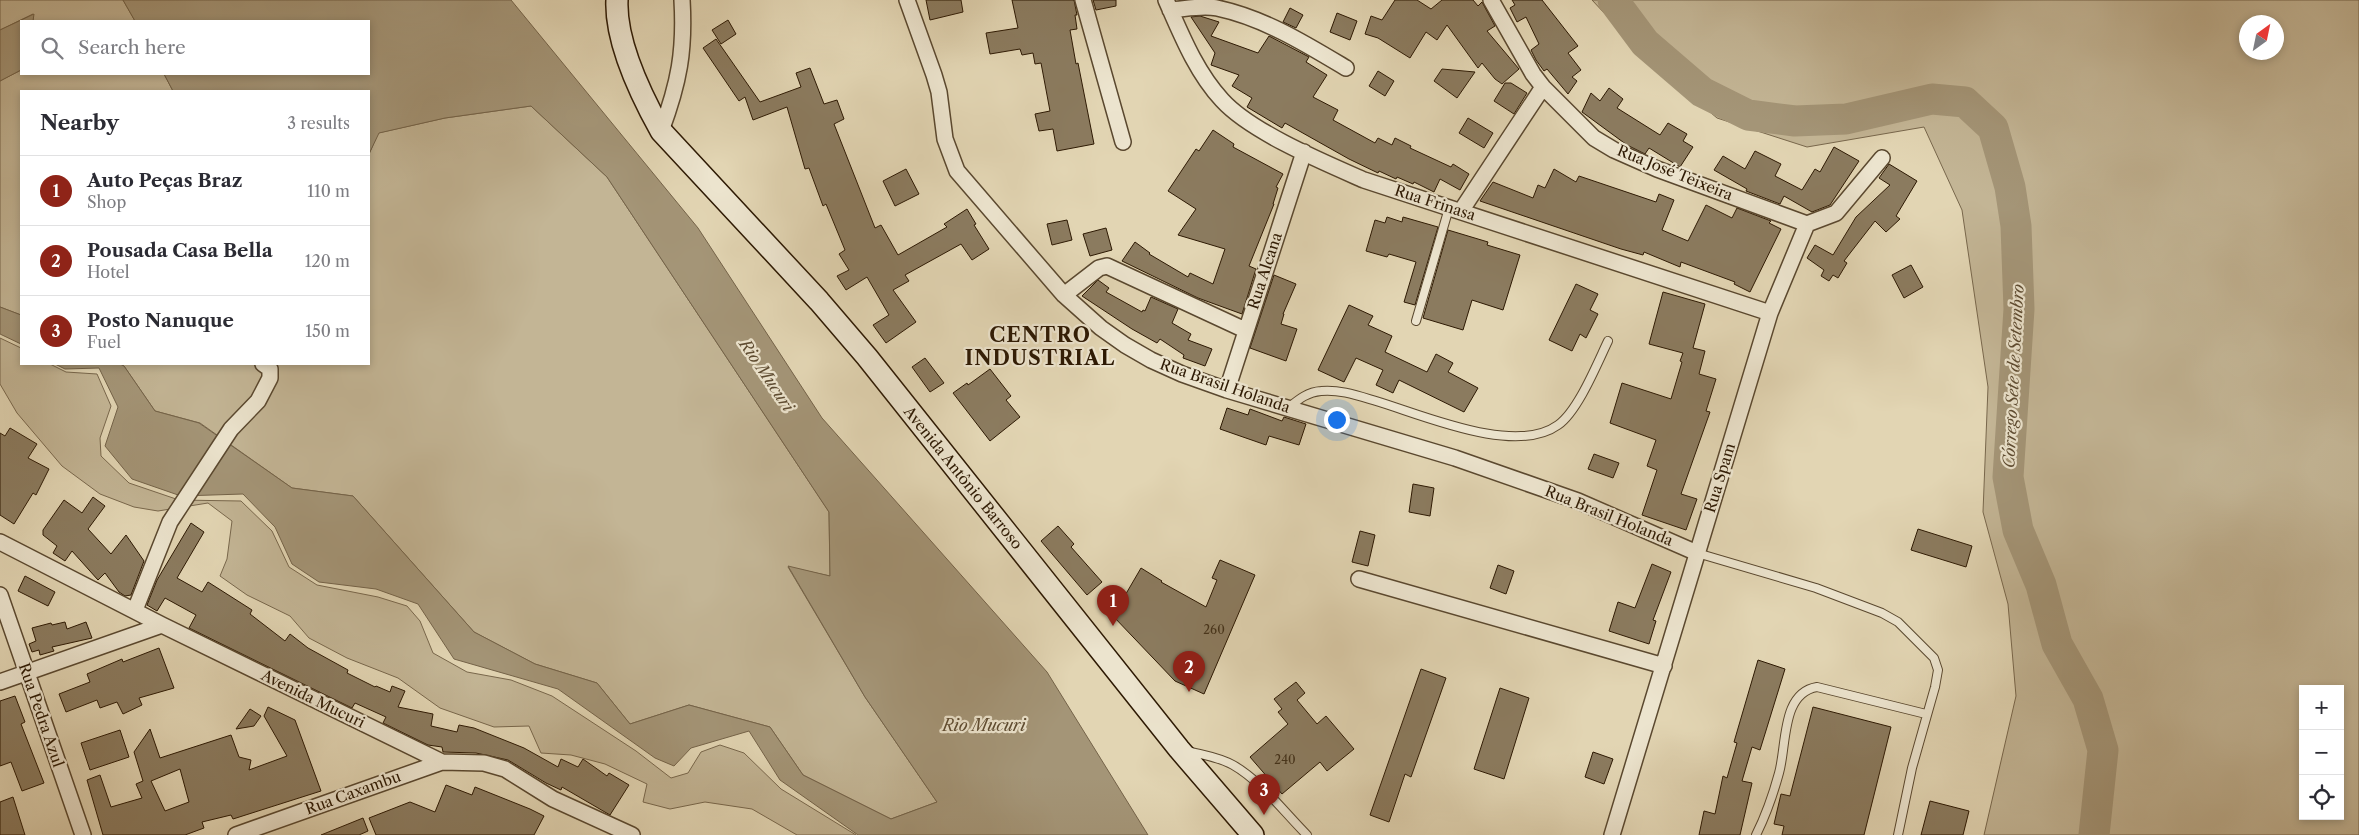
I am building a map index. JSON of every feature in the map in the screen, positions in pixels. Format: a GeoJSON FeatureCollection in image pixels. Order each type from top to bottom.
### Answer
{"type":"FeatureCollection","features":[{"type":"Feature","properties":{"kind":"main road","name":"Avenida Antônio Barroso"},"geometry":{"type":"LineString","coordinates":[[617,0],[625,52],[642,98],[661,131],[819,301],[867,357],[1179,749],[1253,835]]}},
{"type":"Feature","properties":{"kind":"street"},"geometry":{"type":"LineString","coordinates":[[661,131],[674,96],[681,65],[684,28],[682,0]]}},
{"type":"Feature","properties":{"kind":"street","name":"Rua Brasil Holanda"},"geometry":{"type":"LineString","coordinates":[[907,0],[939,92],[945,139],[950,158],[957,171],[1064,295],[1101,328],[1151,360],[1227,390],[1455,458],[1560,495],[1697,553]]}},
{"type":"Feature","properties":{"kind":"street"},"geometry":{"type":"LineString","coordinates":[[1083,0],[1123,142]]}},
{"type":"Feature","properties":{"kind":"street","name":"Rua José Teixeira"},"geometry":{"type":"LineString","coordinates":[[1491,0],[1520,54],[1543,87],[1594,138],[1614,150],[1685,180],[1807,224]]}},
{"type":"Feature","properties":{"kind":"street"},"geometry":{"type":"LineString","coordinates":[[1168,5],[1215,8],[1276,28],[1346,68]]}},
{"type":"Feature","properties":{"kind":"street","name":"Rua Frinasa"},"geometry":{"type":"LineString","coordinates":[[1168,5],[1192,55],[1221,99],[1252,124],[1304,152],[1364,180],[1770,313]]}},
{"type":"Feature","properties":{"kind":"street"},"geometry":{"type":"LineString","coordinates":[[1455,210],[1543,87]]}},
{"type":"Feature","properties":{"kind":"street","name":"Rua Alcana"},"geometry":{"type":"LineString","coordinates":[[1227,390],[1304,152]]}},
{"type":"Feature","properties":{"kind":"street"},"geometry":{"type":"LineString","coordinates":[[1807,224],[1836,214],[1882,158]]}},
{"type":"Feature","properties":{"kind":"street","name":"Rua Spam"},"geometry":{"type":"LineString","coordinates":[[1612,835],[1770,313],[1807,224]]}},
{"type":"Feature","properties":{"kind":"street"},"geometry":{"type":"LineString","coordinates":[[1064,295],[1099,268],[1107,266],[1245,330]]}},
{"type":"Feature","properties":{"kind":"street"},"geometry":{"type":"LineString","coordinates":[[135,610],[170,522],[231,429],[258,401],[270,378],[270,369],[264,365]]}},
{"type":"Feature","properties":{"kind":"street","name":"Avenida Mucuri"},"geometry":{"type":"LineString","coordinates":[[0,542],[162,625],[442,762],[484,763],[505,769],[553,799],[632,835]]}},
{"type":"Feature","properties":{"kind":"street"},"geometry":{"type":"LineString","coordinates":[[1359,579],[1664,666]]}},
{"type":"Feature","properties":{"kind":"street","name":"Rua Pedra Azul"},"geometry":{"type":"LineString","coordinates":[[0,595],[83,835]]}},
{"type":"Feature","properties":{"kind":"street"},"geometry":{"type":"LineString","coordinates":[[0,682],[162,625]]}},
{"type":"Feature","properties":{"kind":"street","name":"Rua Caxambu"},"geometry":{"type":"LineString","coordinates":[[236,835],[442,762]]}},
{"type":"Feature","properties":{"kind":"lane"},"geometry":{"type":"LineString","coordinates":[[1416,321],[1455,210]]}},
{"type":"Feature","properties":{"kind":"lane"},"geometry":{"type":"LineString","coordinates":[[1288,408],[1302,396],[1320,391],[1333,391],[1354,394],[1496,436],[1529,437],[1545,433],[1560,424],[1589,381],[1608,341]]}},
{"type":"Feature","properties":{"kind":"lane"},"geometry":{"type":"LineString","coordinates":[[1697,553],[1816,588],[1882,613],[1898,622],[1934,658],[1938,670],[1898,835]]}},
{"type":"Feature","properties":{"kind":"lane"},"geometry":{"type":"LineString","coordinates":[[1756,835],[1768,811],[1780,771],[1792,707],[1803,691],[1817,687],[1926,714]]}},
{"type":"Feature","properties":{"kind":"lane"},"geometry":{"type":"LineString","coordinates":[[1179,749],[1214,757],[1232,765],[1250,778],[1307,835]]}},
{"type":"Feature","properties":{"kind":"shaded area"},"geometry":{"type":"Polygon","coordinates":[[[0,0],[123,0],[134,20],[33,20],[33,14],[0,30],[0,0]]]}},
{"type":"Feature","properties":{"kind":"shaded area"},"geometry":{"type":"Polygon","coordinates":[[[1592,0],[2359,0],[2359,835],[1984,835],[2016,696],[2008,604],[1983,512],[1988,387],[1962,210],[1924,127],[1807,147],[1717,118],[1648,60],[1592,0]]]}},
{"type":"Feature","properties":{"kind":"shaded area"},"geometry":{"type":"Polygon","coordinates":[[[20,71],[20,75],[165,75],[172,90],[20,90],[20,315],[0,307],[0,81],[20,71]]]}},
{"type":"Feature","properties":{"kind":"shaded area"},"geometry":{"type":"Polygon","coordinates":[[[531,106],[607,177],[829,512],[830,576],[788,567],[865,697],[937,802],[891,819],[803,775],[770,727],[689,705],[630,724],[597,683],[535,664],[474,632],[353,496],[292,488],[200,423],[155,411],[122,365],[370,365],[370,152],[378,133],[445,118],[531,106]]]}},
{"type":"Feature","properties":{"kind":"shaded area"},"geometry":{"type":"Polygon","coordinates":[[[0,338],[20,348],[20,365],[52,365],[66,372],[97,374],[111,406],[100,438],[101,456],[129,483],[179,500],[241,501],[272,531],[289,567],[317,585],[378,597],[407,606],[420,621],[433,653],[467,672],[511,680],[552,696],[636,751],[671,778],[688,773],[701,752],[720,745],[744,753],[781,789],[856,835],[797,835],[752,809],[705,802],[670,809],[643,802],[647,784],[605,764],[571,755],[541,753],[529,726],[494,727],[440,708],[398,678],[347,658],[309,638],[290,616],[247,595],[220,576],[227,559],[232,521],[208,503],[158,511],[134,507],[100,494],[62,466],[17,413],[0,384],[0,338]]]}},
{"type":"Feature","properties":{"kind":"water","name":"Rio Mucuri"},"geometry":{"type":"Polygon","coordinates":[[[123,0],[511,0],[698,228],[822,418],[1047,672],[1148,835],[858,835],[780,780],[749,731],[691,748],[674,766],[655,758],[558,689],[454,659],[418,604],[376,589],[319,582],[292,564],[275,527],[243,494],[181,496],[132,479],[105,446],[118,407],[99,368],[65,369],[57,365],[122,365],[155,411],[199,423],[292,488],[353,496],[474,632],[535,664],[597,683],[630,724],[689,705],[770,727],[803,775],[891,819],[937,802],[865,697],[788,566],[830,576],[829,512],[607,177],[531,106],[445,118],[379,133],[370,152],[370,90],[172,90],[165,75],[370,75],[370,20],[134,20],[123,0]]]}},
{"type":"Feature","properties":{"kind":"water"},"geometry":{"type":"Polygon","coordinates":[[[34,14],[33,20],[21,20],[34,14]]]}},
{"type":"Feature","properties":{"kind":"water"},"geometry":{"type":"Polygon","coordinates":[[[20,21],[20,71],[0,81],[0,30],[20,21]]]}},
{"type":"Feature","properties":{"kind":"water"},"geometry":{"type":"Polygon","coordinates":[[[0,307],[20,315],[20,344],[0,334],[0,307]]]}},
{"type":"Feature","properties":{"kind":"building"},"geometry":{"type":"Polygon","coordinates":[[[926,0],[961,0],[963,12],[930,20],[926,0]]]}},
{"type":"Feature","properties":{"kind":"building"},"geometry":{"type":"Polygon","coordinates":[[[1012,0],[1074,0],[1077,29],[1070,30],[1094,144],[1057,151],[1053,129],[1039,131],[1035,114],[1050,111],[1041,63],[1035,64],[1033,53],[1022,55],[1020,49],[990,54],[986,33],[1018,28],[1012,0]]]}},
{"type":"Feature","properties":{"kind":"building"},"geometry":{"type":"Polygon","coordinates":[[[1093,0],[1116,0],[1116,6],[1096,10],[1093,0]]]}},
{"type":"Feature","properties":{"kind":"building"},"geometry":{"type":"Polygon","coordinates":[[[1395,0],[1417,0],[1431,9],[1442,0],[1473,0],[1478,6],[1482,2],[1495,26],[1487,31],[1519,69],[1502,84],[1495,79],[1482,63],[1478,68],[1447,25],[1437,40],[1426,32],[1410,58],[1378,38],[1365,34],[1371,16],[1382,20],[1395,0]]]}},
{"type":"Feature","properties":{"kind":"building"},"geometry":{"type":"Polygon","coordinates":[[[1512,0],[1542,0],[1578,46],[1568,53],[1581,70],[1572,77],[1577,81],[1568,94],[1547,69],[1544,71],[1536,60],[1531,50],[1539,44],[1526,17],[1517,22],[1510,8],[1515,5],[1512,0]]]}},
{"type":"Feature","properties":{"kind":"building"},"geometry":{"type":"Polygon","coordinates":[[[1290,8],[1303,15],[1296,28],[1283,22],[1290,8]]]}},
{"type":"Feature","properties":{"kind":"building"},"geometry":{"type":"Polygon","coordinates":[[[1337,13],[1357,21],[1350,40],[1330,32],[1337,13]]]}},
{"type":"Feature","properties":{"kind":"building"},"geometry":{"type":"Polygon","coordinates":[[[1200,16],[1219,22],[1211,36],[1258,53],[1269,36],[1309,57],[1306,62],[1327,75],[1313,97],[1338,110],[1333,120],[1375,143],[1378,138],[1392,145],[1395,138],[1411,146],[1410,148],[1451,167],[1453,164],[1469,174],[1460,190],[1440,179],[1434,192],[1414,182],[1413,184],[1397,177],[1396,179],[1379,171],[1378,173],[1285,123],[1282,128],[1247,107],[1252,98],[1232,86],[1239,75],[1211,65],[1215,53],[1191,17],[1200,16]]]}},
{"type":"Feature","properties":{"kind":"building"},"geometry":{"type":"Polygon","coordinates":[[[728,20],[736,34],[721,44],[712,30],[728,20]]]}},
{"type":"Feature","properties":{"kind":"building"},"geometry":{"type":"Polygon","coordinates":[[[716,39],[760,102],[801,87],[796,73],[810,68],[824,104],[837,100],[844,119],[834,124],[875,228],[881,225],[898,255],[947,227],[944,224],[967,209],[976,224],[974,225],[989,249],[972,260],[961,244],[905,275],[909,281],[893,290],[916,322],[886,343],[873,325],[889,315],[867,277],[846,290],[837,276],[849,270],[839,254],[845,250],[826,204],[823,206],[809,168],[805,169],[787,107],[753,120],[745,97],[739,101],[703,48],[716,39]]]}},
{"type":"Feature","properties":{"kind":"building"},"geometry":{"type":"Polygon","coordinates":[[[1442,69],[1475,72],[1457,98],[1434,81],[1442,69]]]}},
{"type":"Feature","properties":{"kind":"building"},"geometry":{"type":"Polygon","coordinates":[[[1378,71],[1394,81],[1385,96],[1369,86],[1378,71]]]}},
{"type":"Feature","properties":{"kind":"building"},"geometry":{"type":"Polygon","coordinates":[[[1505,83],[1511,83],[1527,93],[1514,114],[1494,101],[1505,83]]]}},
{"type":"Feature","properties":{"kind":"building"},"geometry":{"type":"Polygon","coordinates":[[[1609,88],[1623,99],[1617,108],[1660,135],[1668,123],[1687,134],[1683,141],[1693,147],[1680,167],[1649,148],[1645,154],[1627,145],[1582,112],[1591,93],[1600,101],[1609,88]]]}},
{"type":"Feature","properties":{"kind":"building"},"geometry":{"type":"Polygon","coordinates":[[[1468,118],[1493,133],[1484,148],[1459,133],[1468,118]]]}},
{"type":"Feature","properties":{"kind":"building"},"geometry":{"type":"Polygon","coordinates":[[[1213,130],[1234,144],[1233,147],[1283,174],[1276,187],[1278,188],[1274,204],[1249,266],[1256,269],[1242,314],[1198,298],[1122,261],[1135,242],[1149,254],[1188,277],[1190,273],[1213,284],[1225,249],[1178,235],[1196,209],[1168,191],[1196,149],[1199,151],[1213,130]]]}},
{"type":"Feature","properties":{"kind":"building"},"geometry":{"type":"Polygon","coordinates":[[[1834,147],[1859,161],[1830,205],[1812,212],[1784,196],[1780,204],[1746,191],[1747,189],[1714,170],[1723,156],[1745,169],[1755,151],[1781,164],[1775,176],[1802,190],[1815,169],[1820,172],[1834,147]]]}},
{"type":"Feature","properties":{"kind":"building"},"geometry":{"type":"Polygon","coordinates":[[[1889,164],[1917,181],[1896,216],[1900,219],[1886,232],[1875,221],[1844,261],[1847,263],[1838,278],[1833,275],[1829,281],[1821,276],[1824,270],[1807,258],[1815,245],[1833,255],[1856,217],[1890,185],[1879,178],[1889,164]]]}},
{"type":"Feature","properties":{"kind":"building"},"geometry":{"type":"Polygon","coordinates":[[[906,169],[919,194],[895,206],[883,181],[906,169]]]}},
{"type":"Feature","properties":{"kind":"building"},"geometry":{"type":"Polygon","coordinates":[[[1554,169],[1576,182],[1579,176],[1656,202],[1659,194],[1674,200],[1662,230],[1688,241],[1706,205],[1732,218],[1737,208],[1771,221],[1769,223],[1781,229],[1750,292],[1734,284],[1735,282],[1681,262],[1680,267],[1644,252],[1643,255],[1621,249],[1480,201],[1493,182],[1533,198],[1538,185],[1545,188],[1554,169]]]}},
{"type":"Feature","properties":{"kind":"building"},"geometry":{"type":"Polygon","coordinates":[[[1387,217],[1402,222],[1403,217],[1438,227],[1415,305],[1404,302],[1416,262],[1389,254],[1387,257],[1366,251],[1375,220],[1385,223],[1387,217]]]}},
{"type":"Feature","properties":{"kind":"building"},"geometry":{"type":"Polygon","coordinates":[[[1067,220],[1072,240],[1052,245],[1047,224],[1067,220]]]}},
{"type":"Feature","properties":{"kind":"building"},"geometry":{"type":"Polygon","coordinates":[[[1106,228],[1112,250],[1090,256],[1083,234],[1106,228]]]}},
{"type":"Feature","properties":{"kind":"building"},"geometry":{"type":"Polygon","coordinates":[[[1448,230],[1488,242],[1487,245],[1520,255],[1503,310],[1472,300],[1463,330],[1423,318],[1448,230]]]}},
{"type":"Feature","properties":{"kind":"building"},"geometry":{"type":"Polygon","coordinates":[[[1911,265],[1923,287],[1904,298],[1892,275],[1911,265]]]}},
{"type":"Feature","properties":{"kind":"building"},"geometry":{"type":"Polygon","coordinates":[[[1274,275],[1296,284],[1283,314],[1281,324],[1297,329],[1286,361],[1250,348],[1274,275]]]}},
{"type":"Feature","properties":{"kind":"building"},"geometry":{"type":"Polygon","coordinates":[[[1098,280],[1109,288],[1106,292],[1142,312],[1143,310],[1145,311],[1151,297],[1178,309],[1172,323],[1191,334],[1188,340],[1212,349],[1205,366],[1183,358],[1184,355],[1160,339],[1157,343],[1132,329],[1082,296],[1098,280]]]}},
{"type":"Feature","properties":{"kind":"building"},"geometry":{"type":"Polygon","coordinates":[[[1576,284],[1598,294],[1590,310],[1598,314],[1586,338],[1580,334],[1572,351],[1549,340],[1576,284]]]}},
{"type":"Feature","properties":{"kind":"building"},"geometry":{"type":"Polygon","coordinates":[[[1663,292],[1705,304],[1693,348],[1705,351],[1699,374],[1716,379],[1706,411],[1710,412],[1681,494],[1697,499],[1686,530],[1642,515],[1657,470],[1647,466],[1656,440],[1610,423],[1622,383],[1671,399],[1683,353],[1649,344],[1663,292]]]}},
{"type":"Feature","properties":{"kind":"building"},"geometry":{"type":"Polygon","coordinates":[[[1349,305],[1373,316],[1368,325],[1392,336],[1385,352],[1427,372],[1436,354],[1453,363],[1448,372],[1478,388],[1464,412],[1399,380],[1393,393],[1376,385],[1383,370],[1356,358],[1344,382],[1318,370],[1349,305]]]}},
{"type":"Feature","properties":{"kind":"building"},"geometry":{"type":"Polygon","coordinates":[[[925,358],[944,383],[930,392],[912,367],[925,358]]]}},
{"type":"Feature","properties":{"kind":"building"},"geometry":{"type":"Polygon","coordinates":[[[990,369],[1011,396],[1006,400],[1020,417],[990,441],[953,393],[990,369]]]}},
{"type":"Feature","properties":{"kind":"building"},"geometry":{"type":"Polygon","coordinates":[[[1227,408],[1248,415],[1250,409],[1282,421],[1284,417],[1306,424],[1299,445],[1269,436],[1266,445],[1220,429],[1227,408]]]}},
{"type":"Feature","properties":{"kind":"building"},"geometry":{"type":"Polygon","coordinates":[[[10,428],[37,444],[28,458],[49,469],[36,495],[33,493],[14,524],[0,515],[0,433],[5,436],[10,428]]]}},
{"type":"Feature","properties":{"kind":"building"},"geometry":{"type":"Polygon","coordinates":[[[1594,454],[1619,463],[1613,478],[1588,469],[1594,454]]]}},
{"type":"Feature","properties":{"kind":"building"},"geometry":{"type":"Polygon","coordinates":[[[1413,484],[1434,488],[1430,516],[1409,512],[1413,484]]]}},
{"type":"Feature","properties":{"kind":"building"},"geometry":{"type":"Polygon","coordinates":[[[93,497],[105,506],[88,529],[111,554],[126,535],[144,561],[131,595],[125,596],[119,592],[105,573],[98,580],[72,551],[65,561],[53,553],[57,546],[43,535],[43,530],[64,500],[82,513],[93,497]]]}},
{"type":"Feature","properties":{"kind":"building"},"geometry":{"type":"Polygon","coordinates":[[[191,523],[204,532],[177,578],[202,592],[208,582],[252,610],[250,614],[285,641],[290,634],[308,648],[348,670],[347,673],[375,687],[390,692],[392,686],[405,691],[398,707],[433,714],[431,726],[457,732],[459,725],[474,728],[524,748],[558,767],[561,759],[578,767],[583,759],[607,776],[609,773],[629,785],[610,815],[562,787],[561,790],[546,783],[508,760],[476,753],[443,752],[442,747],[428,745],[383,723],[386,717],[355,703],[352,708],[189,628],[196,615],[165,598],[157,611],[147,605],[157,580],[191,523]]]}},
{"type":"Feature","properties":{"kind":"building"},"geometry":{"type":"Polygon","coordinates":[[[1058,526],[1074,544],[1071,547],[1102,582],[1087,595],[1041,541],[1058,526]]]}},
{"type":"Feature","properties":{"kind":"building"},"geometry":{"type":"Polygon","coordinates":[[[1918,529],[1972,546],[1966,567],[1911,550],[1918,529]]]}},
{"type":"Feature","properties":{"kind":"building"},"geometry":{"type":"Polygon","coordinates":[[[1360,531],[1375,535],[1368,566],[1352,562],[1360,531]]]}},
{"type":"Feature","properties":{"kind":"building"},"geometry":{"type":"Polygon","coordinates":[[[1220,560],[1255,575],[1204,694],[1175,681],[1113,616],[1141,568],[1161,582],[1206,607],[1217,580],[1212,578],[1220,560]]]}},
{"type":"Feature","properties":{"kind":"building"},"geometry":{"type":"Polygon","coordinates":[[[1652,564],[1671,572],[1653,620],[1656,621],[1649,644],[1609,631],[1618,602],[1635,608],[1652,564]]]}},
{"type":"Feature","properties":{"kind":"building"},"geometry":{"type":"Polygon","coordinates":[[[1498,565],[1514,571],[1506,594],[1490,588],[1498,565]]]}},
{"type":"Feature","properties":{"kind":"building"},"geometry":{"type":"Polygon","coordinates":[[[25,576],[55,592],[48,606],[18,591],[25,576]]]}},
{"type":"Feature","properties":{"kind":"building"},"geometry":{"type":"Polygon","coordinates":[[[65,622],[67,629],[86,622],[92,638],[52,647],[54,651],[40,655],[39,650],[32,652],[29,644],[36,641],[32,628],[51,623],[52,625],[65,622]]]}},
{"type":"Feature","properties":{"kind":"building"},"geometry":{"type":"Polygon","coordinates":[[[159,648],[174,688],[139,698],[142,705],[123,714],[117,702],[100,708],[97,700],[66,712],[59,694],[90,682],[87,674],[122,659],[123,662],[159,648]]]}},
{"type":"Feature","properties":{"kind":"building"},"geometry":{"type":"Polygon","coordinates":[[[1758,660],[1785,669],[1760,750],[1752,747],[1742,781],[1752,783],[1740,835],[1699,835],[1704,811],[1715,814],[1723,776],[1727,778],[1737,743],[1734,742],[1758,660]]]}},
{"type":"Feature","properties":{"kind":"building"},"geometry":{"type":"Polygon","coordinates":[[[1421,669],[1446,678],[1411,777],[1405,774],[1389,822],[1370,815],[1421,669]]]}},
{"type":"Feature","properties":{"kind":"building"},"geometry":{"type":"Polygon","coordinates":[[[1296,682],[1305,693],[1297,700],[1317,724],[1326,716],[1354,749],[1327,771],[1320,762],[1282,794],[1250,757],[1288,724],[1278,712],[1282,709],[1274,699],[1296,682]]]}},
{"type":"Feature","properties":{"kind":"building"},"geometry":{"type":"Polygon","coordinates":[[[1500,688],[1529,698],[1504,779],[1474,769],[1500,688]]]}},
{"type":"Feature","properties":{"kind":"building"},"geometry":{"type":"Polygon","coordinates":[[[15,696],[25,722],[21,724],[44,783],[22,791],[11,762],[0,766],[0,701],[15,696]]]}},
{"type":"Feature","properties":{"kind":"building"},"geometry":{"type":"Polygon","coordinates":[[[268,707],[295,720],[321,791],[233,819],[231,815],[202,822],[204,828],[185,835],[103,835],[87,780],[100,775],[111,807],[142,798],[136,784],[143,781],[134,752],[150,729],[160,758],[231,735],[239,757],[251,760],[249,770],[287,756],[264,716],[268,707]],[[180,769],[151,781],[165,811],[189,802],[180,769]]]}},
{"type":"Feature","properties":{"kind":"building"},"geometry":{"type":"Polygon","coordinates":[[[1813,707],[1891,727],[1864,835],[1782,835],[1784,826],[1774,824],[1781,794],[1790,796],[1813,707]]]}},
{"type":"Feature","properties":{"kind":"building"},"geometry":{"type":"Polygon","coordinates":[[[250,709],[261,716],[254,726],[236,729],[250,709]]]}},
{"type":"Feature","properties":{"kind":"building"},"geometry":{"type":"Polygon","coordinates":[[[120,730],[129,757],[90,770],[81,743],[120,730]]]}},
{"type":"Feature","properties":{"kind":"building"},"geometry":{"type":"Polygon","coordinates":[[[1593,752],[1613,759],[1604,784],[1585,777],[1593,752]]]}},
{"type":"Feature","properties":{"kind":"building"},"geometry":{"type":"Polygon","coordinates":[[[446,785],[472,795],[475,787],[544,816],[534,835],[376,835],[369,818],[410,802],[435,812],[446,785]]]}},
{"type":"Feature","properties":{"kind":"building"},"geometry":{"type":"Polygon","coordinates":[[[13,797],[25,835],[0,835],[0,802],[13,797]]]}},
{"type":"Feature","properties":{"kind":"building"},"geometry":{"type":"Polygon","coordinates":[[[1930,801],[1969,811],[1963,835],[1921,835],[1930,801]]]}},
{"type":"Feature","properties":{"kind":"building"},"geometry":{"type":"Polygon","coordinates":[[[363,818],[368,831],[359,835],[321,835],[363,818]]]}},
{"type":"Feature","properties":{"kind":"waterway","name":"Córrego Sete de Setembro"},"geometry":{"type":"LineString","coordinates":[[1613,0],[1645,43],[1702,92],[1748,115],[1795,121],[1846,119],[1932,99],[1965,102],[1993,128],[2010,187],[2016,226],[2019,309],[2008,477],[2018,530],[2041,585],[2057,644],[2088,699],[2103,750],[2094,835]]}},
{"type":"Feature","properties":{"kind":"place","name":"Auto Peças Braz"},"geometry":{"type":"Point","coordinates":[1113,626]}},
{"type":"Feature","properties":{"kind":"place","name":"Pousada Casa Bella"},"geometry":{"type":"Point","coordinates":[1189,692]}},
{"type":"Feature","properties":{"kind":"place","name":"Posto Nanuque"},"geometry":{"type":"Point","coordinates":[1264,815]}},
{"type":"Feature","properties":{"kind":"district","name":"CENTRO INDUSTRIAL"},"geometry":{"type":"Point","coordinates":[1040,346]}}]}
